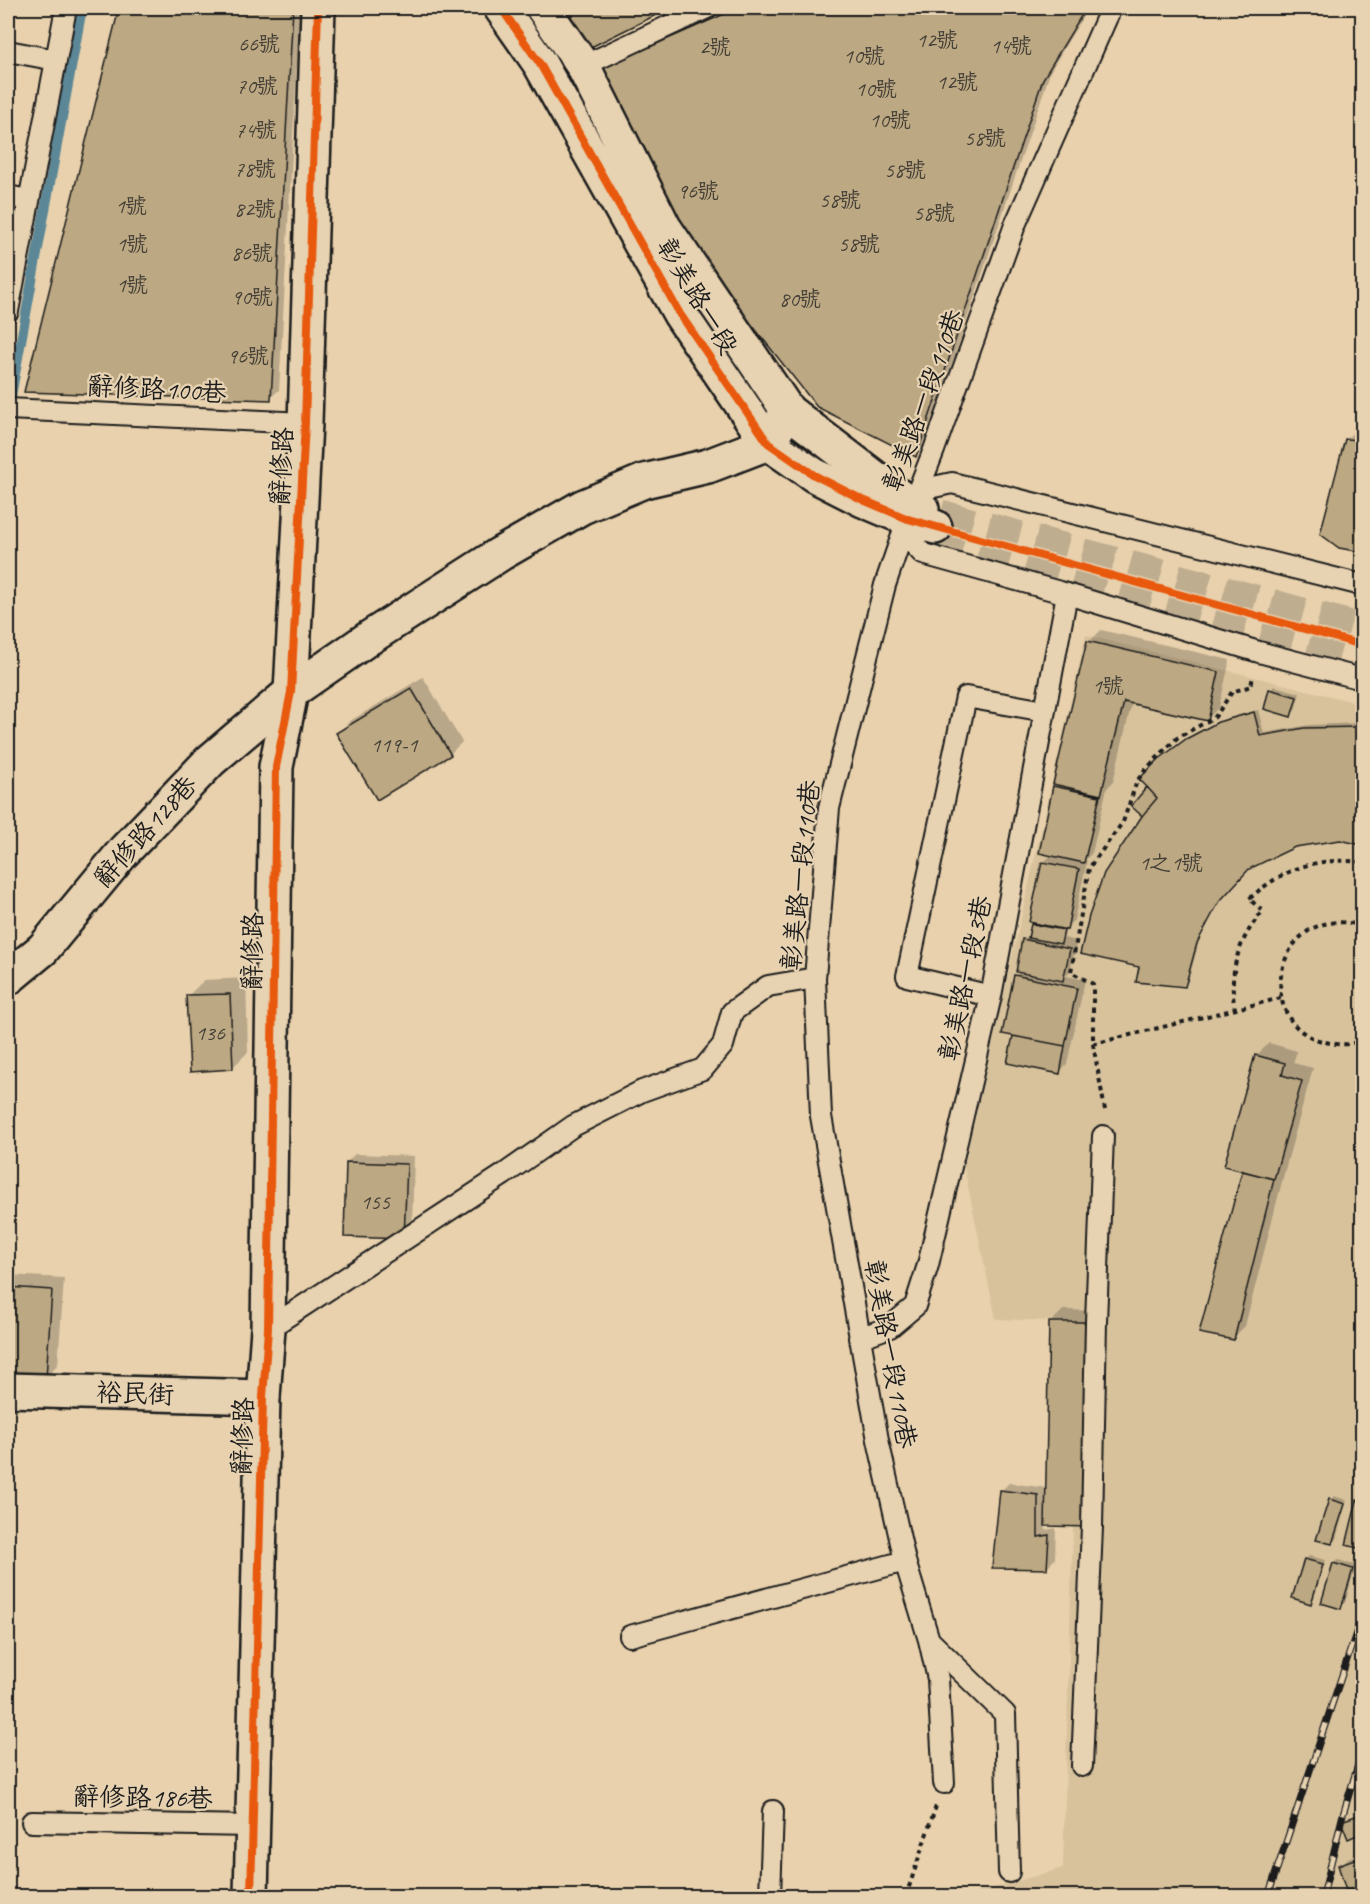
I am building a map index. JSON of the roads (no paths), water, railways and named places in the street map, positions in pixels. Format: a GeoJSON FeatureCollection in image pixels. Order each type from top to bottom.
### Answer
{"type":"FeatureCollection","features":[{"type":"Feature","properties":{"kind":"street","name":"辭修路"},"geometry":{"type":"LineString","coordinates":[[251,1896],[263,1397],[268,1329],[276,767],[291,692],[305,423],[318,8]]}},
{"type":"Feature","properties":{"kind":"street","name":"彰美路一段"},"geometry":{"type":"LineString","coordinates":[[501,8],[540,64],[680,314],[768,443],[814,475],[870,489],[924,521]]}},
{"type":"Feature","properties":{"kind":"street","name":"彰美路一段"},"geometry":{"type":"LineString","coordinates":[[543,8],[583,66],[664,227],[788,411],[870,489],[924,521]]}},
{"type":"Feature","properties":{"kind":"street"},"geometry":{"type":"LineString","coordinates":[[768,443],[788,411]]}},
{"type":"Feature","properties":{"kind":"street","name":"辭修路128巷"},"geometry":{"type":"LineString","coordinates":[[8,978],[43,949],[124,851],[210,761],[291,692],[369,638],[500,555],[582,507],[644,481],[708,466],[768,443]]}},
{"type":"Feature","properties":{"kind":"street","name":"裕民街"},"geometry":{"type":"LineString","coordinates":[[8,1389],[263,1397]]}},
{"type":"Feature","properties":{"kind":"lane"},"geometry":{"type":"LineString","coordinates":[[8,312],[66,8]]}},
{"type":"Feature","properties":{"kind":"lane"},"geometry":{"type":"LineString","coordinates":[[583,66],[706,8]]}},
{"type":"Feature","properties":{"kind":"lane","name":"彰美路一段110巷"},"geometry":{"type":"LineString","coordinates":[[944,1783],[938,1679],[929,1640],[904,1562],[878,1440],[821,1116],[815,978],[829,808],[885,585],[924,521],[934,450],[1015,225],[1111,8]]}},
{"type":"Feature","properties":{"kind":"lane"},"geometry":{"type":"LineString","coordinates":[[8,51],[56,60]]}},
{"type":"Feature","properties":{"kind":"lane"},"geometry":{"type":"LineString","coordinates":[[8,196],[28,200]]}},
{"type":"Feature","properties":{"kind":"lane","name":"辭修路100巷"},"geometry":{"type":"LineString","coordinates":[[8,409],[305,423]]}},
{"type":"Feature","properties":{"kind":"lane"},"geometry":{"type":"LineString","coordinates":[[924,521],[940,470],[934,450]]}},
{"type":"Feature","properties":{"kind":"lane"},"geometry":{"type":"LineString","coordinates":[[924,521],[1362,585]]}},
{"type":"Feature","properties":{"kind":"lane"},"geometry":{"type":"LineString","coordinates":[[924,521],[1067,594],[1362,679]]}},
{"type":"Feature","properties":{"kind":"lane","name":"彰美路一段3巷"},"geometry":{"type":"LineString","coordinates":[[859,1338],[890,1327],[915,1306],[928,1265],[991,996],[1067,594]]}},
{"type":"Feature","properties":{"kind":"lane"},"geometry":{"type":"LineString","coordinates":[[991,996],[907,976],[966,697],[1045,711]]}},
{"type":"Feature","properties":{"kind":"lane"},"geometry":{"type":"LineString","coordinates":[[268,1329],[503,1175],[573,1125],[642,1091],[704,1069],[723,1045],[732,1012],[768,986],[815,978]]}},
{"type":"Feature","properties":{"kind":"lane"},"geometry":{"type":"LineString","coordinates":[[1082,1766],[1092,1527],[1103,1136]]}},
{"type":"Feature","properties":{"kind":"lane"},"geometry":{"type":"LineString","coordinates":[[630,1636],[904,1562]]}},
{"type":"Feature","properties":{"kind":"lane"},"geometry":{"type":"LineString","coordinates":[[929,1640],[1005,1714],[1009,1872]]}},
{"type":"Feature","properties":{"kind":"lane"},"geometry":{"type":"LineString","coordinates":[[770,1896],[773,1811]]}},
{"type":"Feature","properties":{"kind":"lane","name":"辭修路186巷"},"geometry":{"type":"LineString","coordinates":[[32,1822],[252,1826]]}},
{"type":"Feature","properties":{"kind":"waterway"},"geometry":{"type":"LineString","coordinates":[[8,412],[82,8]]}},
{"type":"Feature","properties":{"kind":"tunnel"},"geometry":{"type":"LineString","coordinates":[[940,516],[1362,630]]}},
{"type":"Feature","properties":{"kind":"tunnel"},"geometry":{"type":"LineString","coordinates":[[930,542],[1362,663]]}},
{"type":"Feature","properties":{"kind":"railway"},"geometry":{"type":"LineString","coordinates":[[1268,1896],[1362,1615]]}},
{"type":"Feature","properties":{"kind":"railway"},"geometry":{"type":"LineString","coordinates":[[1323,1896],[1342,1818],[1362,1751]]}}]}
